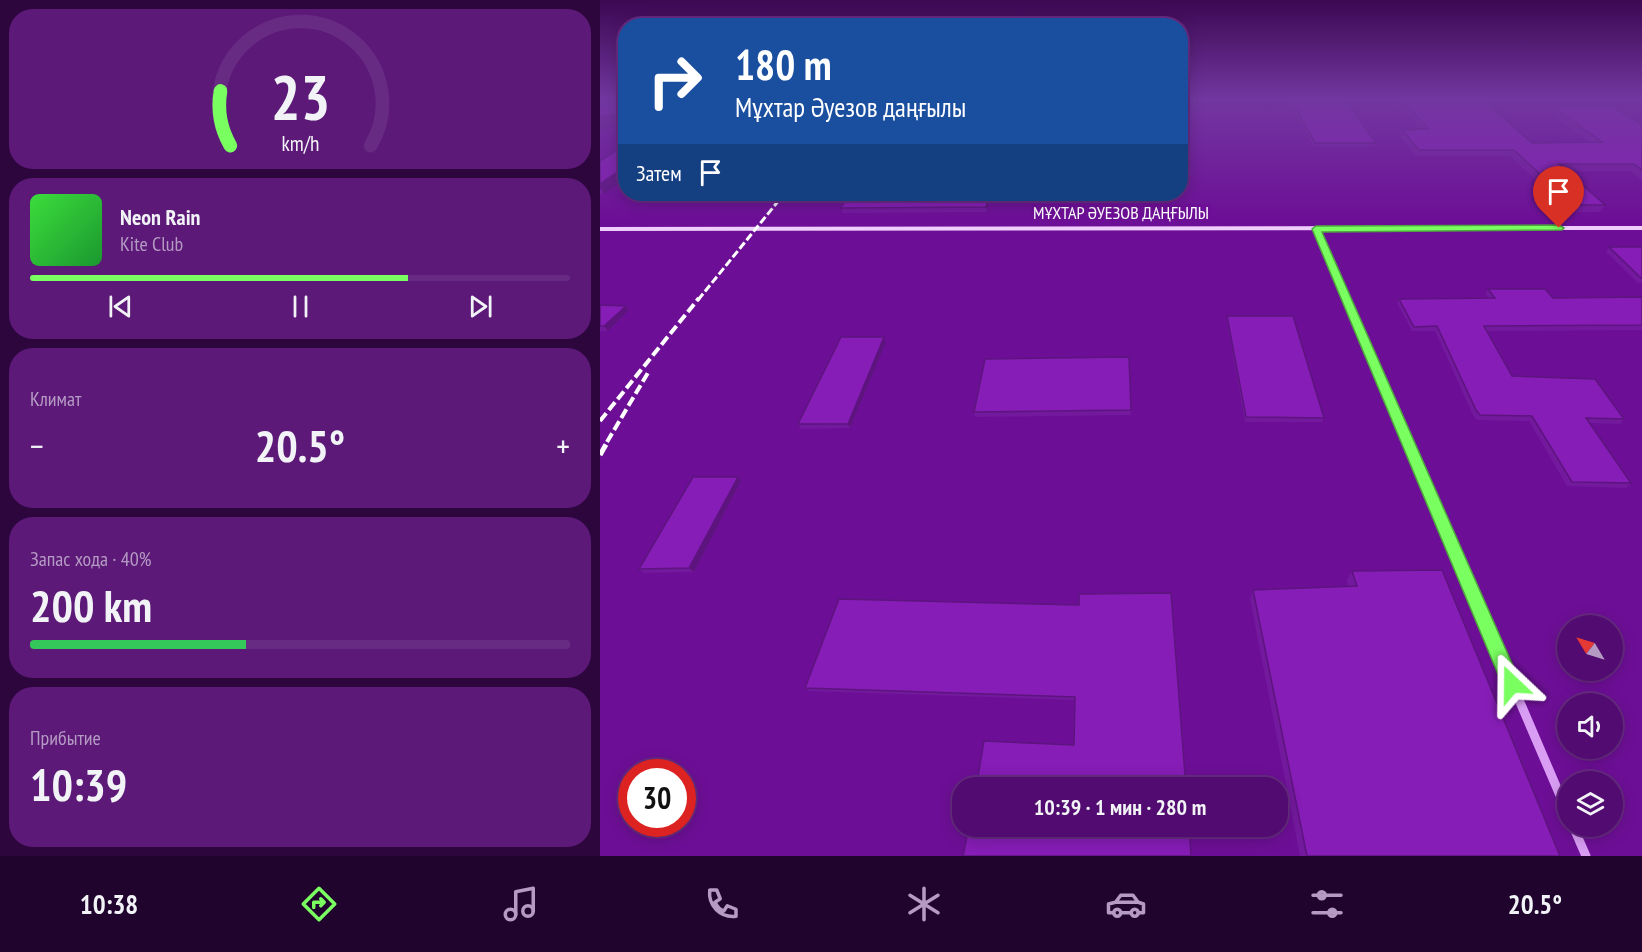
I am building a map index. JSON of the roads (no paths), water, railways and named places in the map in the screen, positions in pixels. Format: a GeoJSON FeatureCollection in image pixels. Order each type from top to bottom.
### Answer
{"type":"FeatureCollection","features":[{"type":"Feature","properties":{"kind":"main road","name":"МҰХТАР ӘУЕЗОВ ДАҢҒЫЛЫ"},"geometry":{"type":"LineString","coordinates":[[600,229],[1642,228]]}},
{"type":"Feature","properties":{"kind":"street"},"geometry":{"type":"LineString","coordinates":[[1316,229],[1557,788]]}},
{"type":"Feature","properties":{"kind":"street"},"geometry":{"type":"LineString","coordinates":[[1578,837],[1586,856]]}},
{"type":"Feature","properties":{"kind":"railway"},"geometry":{"type":"LineString","coordinates":[[698,300],[778,201]]}},
{"type":"Feature","properties":{"kind":"railway"},"geometry":{"type":"LineString","coordinates":[[600,421],[699,298]]}},
{"type":"Feature","properties":{"kind":"railway"},"geometry":{"type":"LineString","coordinates":[[607,442],[649,371]]}},
{"type":"Feature","properties":{"kind":"railway"},"geometry":{"type":"LineString","coordinates":[[600,455],[608,441]]}}]}
